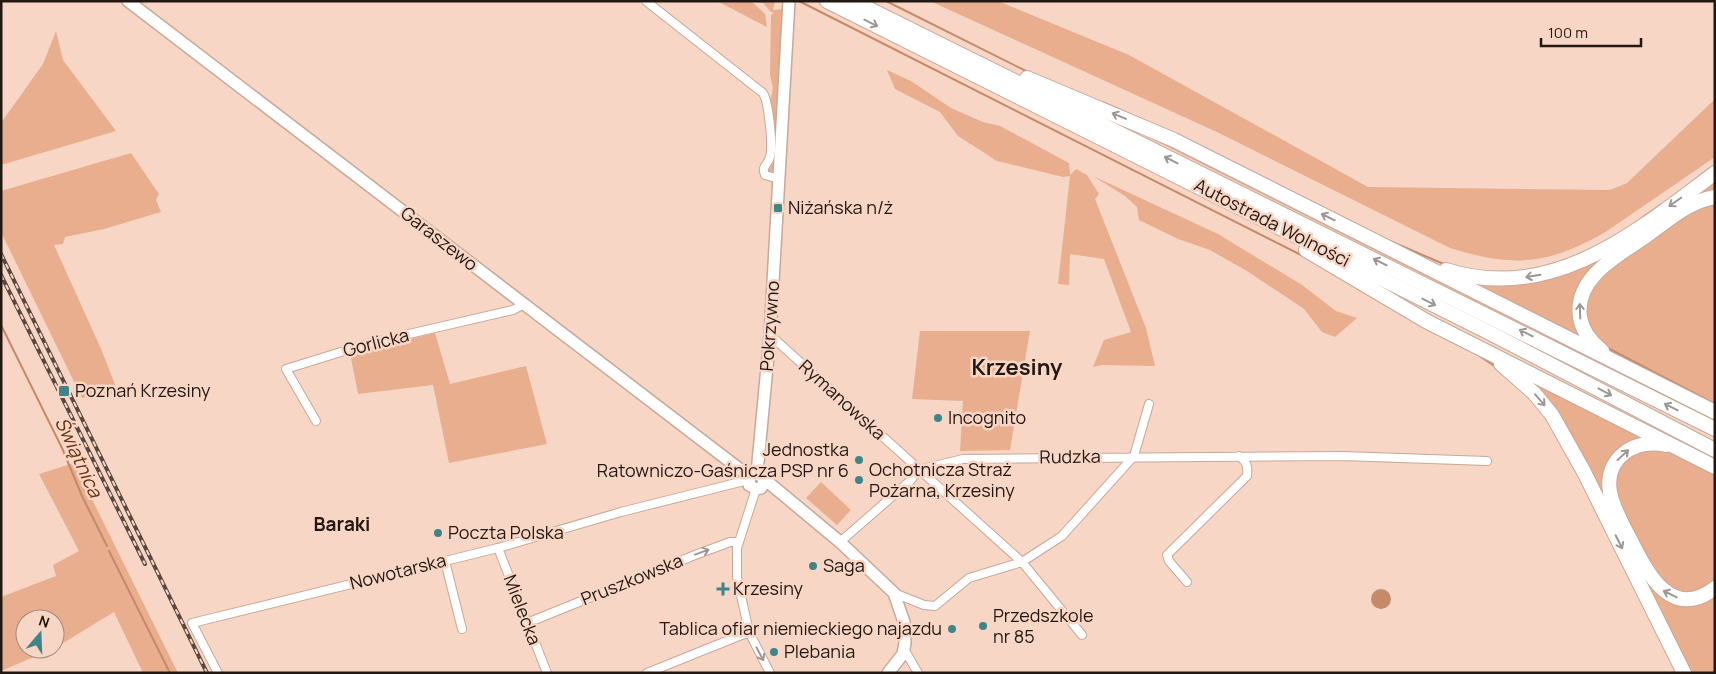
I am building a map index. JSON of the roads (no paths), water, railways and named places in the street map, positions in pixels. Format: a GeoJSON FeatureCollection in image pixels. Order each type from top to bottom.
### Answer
{"type":"FeatureCollection","features":[{"type":"Feature","properties":{"kind":"highway","name":"Autostrada Wolności"},"geometry":{"type":"LineString","coordinates":[[827,1],[1486,330],[1715,450]]}},
{"type":"Feature","properties":{"kind":"highway","name":"Autostrada Wolności"},"geometry":{"type":"LineString","coordinates":[[853,1],[1492,316],[1715,429]]}},
{"type":"Feature","properties":{"kind":"highway"},"geometry":{"type":"LineString","coordinates":[[954,51],[1011,71],[1152,130],[1715,412]]}},
{"type":"Feature","properties":{"kind":"highway"},"geometry":{"type":"LineString","coordinates":[[1403,255],[1450,271],[1481,278],[1520,278],[1550,273],[1584,261],[1607,249],[1715,173]]}},
{"type":"Feature","properties":{"kind":"highway"},"geometry":{"type":"LineString","coordinates":[[1640,373],[1602,351],[1587,335],[1580,316],[1584,290],[1596,272],[1615,258],[1683,210],[1699,201],[1715,197]]}},
{"type":"Feature","properties":{"kind":"highway"},"geometry":{"type":"LineString","coordinates":[[1229,202],[1275,232],[1378,293],[1460,338],[1715,467]]}},
{"type":"Feature","properties":{"kind":"highway"},"geometry":{"type":"LineString","coordinates":[[1460,338],[1507,369],[1534,393],[1552,415],[1584,472],[1684,673]]}},
{"type":"Feature","properties":{"kind":"highway"},"geometry":{"type":"LineString","coordinates":[[1686,452],[1652,443],[1640,444],[1628,449],[1618,458],[1612,468],[1609,480],[1611,496],[1645,569],[1658,586],[1670,594],[1684,599],[1698,598],[1715,588]]}},
{"type":"Feature","properties":{"kind":"street","name":"Garaszewo"},"geometry":{"type":"LineString","coordinates":[[128,1],[755,480],[775,486],[840,542],[894,593],[904,622],[904,649]]}},
{"type":"Feature","properties":{"kind":"street"},"geometry":{"type":"LineString","coordinates":[[646,1],[763,93],[768,107],[770,157],[764,166],[764,173],[779,179]]}},
{"type":"Feature","properties":{"kind":"street","name":"Pokrzywno"},"geometry":{"type":"LineString","coordinates":[[755,480],[770,335],[789,7]]}},
{"type":"Feature","properties":{"kind":"street","name":"Gorlicka"},"geometry":{"type":"LineString","coordinates":[[316,421],[286,369],[378,341],[513,310],[524,304]]}},
{"type":"Feature","properties":{"kind":"street","name":"Rymanowska"},"geometry":{"type":"LineString","coordinates":[[770,335],[1022,562],[1082,635]]}},
{"type":"Feature","properties":{"kind":"street"},"geometry":{"type":"LineString","coordinates":[[894,593],[924,605],[935,606],[969,578],[1022,562],[1062,536],[1134,456],[1148,404]]}},
{"type":"Feature","properties":{"kind":"street","name":"Rudzka"},"geometry":{"type":"LineString","coordinates":[[918,470],[963,459],[1134,456],[1343,456],[1487,461]]}},
{"type":"Feature","properties":{"kind":"street"},"geometry":{"type":"LineString","coordinates":[[1187,582],[1169,561],[1167,555],[1247,476],[1248,467],[1245,460],[1239,456]]}},
{"type":"Feature","properties":{"kind":"street"},"geometry":{"type":"LineString","coordinates":[[840,542],[911,480],[918,470]]}},
{"type":"Feature","properties":{"kind":"street"},"geometry":{"type":"LineString","coordinates":[[755,480],[738,542],[736,557],[737,576],[748,632],[770,673]]}},
{"type":"Feature","properties":{"kind":"street","name":"Nowotarska"},"geometry":{"type":"LineString","coordinates":[[218,673],[192,623],[498,548],[637,508],[755,480]]}},
{"type":"Feature","properties":{"kind":"street","name":"Pruszkowska"},"geometry":{"type":"LineString","coordinates":[[527,623],[687,558],[730,542],[738,542]]}},
{"type":"Feature","properties":{"kind":"street","name":"Mielecka"},"geometry":{"type":"LineString","coordinates":[[498,548],[547,673]]}},
{"type":"Feature","properties":{"kind":"street"},"geometry":{"type":"LineString","coordinates":[[445,561],[462,629]]}},
{"type":"Feature","properties":{"kind":"street"},"geometry":{"type":"LineString","coordinates":[[647,673],[748,632]]}},
{"type":"Feature","properties":{"kind":"street"},"geometry":{"type":"LineString","coordinates":[[888,673],[904,649],[918,673]]}},
{"type":"Feature","properties":{"kind":"waterway"},"geometry":{"type":"LineString","coordinates":[[799,1],[1303,256]]}},
{"type":"Feature","properties":{"kind":"waterway"},"geometry":{"type":"LineString","coordinates":[[886,1],[1028,72]]}},
{"type":"Feature","properties":{"kind":"waterway"},"geometry":{"type":"LineString","coordinates":[[1102,102],[1148,122]]}},
{"type":"Feature","properties":{"kind":"waterway"},"geometry":{"type":"LineString","coordinates":[[1643,217],[1662,204]]}},
{"type":"Feature","properties":{"kind":"waterway"},"geometry":{"type":"LineString","coordinates":[[1390,241],[1446,265]]}},
{"type":"Feature","properties":{"kind":"waterway"},"geometry":{"type":"LineString","coordinates":[[1350,284],[1407,317]]}},
{"type":"Feature","properties":{"kind":"waterway","name":"Świątnica"},"geometry":{"type":"LineString","coordinates":[[1,325],[62,448],[82,496],[107,546]]}},
{"type":"Feature","properties":{"kind":"waterway"},"geometry":{"type":"LineString","coordinates":[[1606,347],[1715,404]]}},
{"type":"Feature","properties":{"kind":"waterway"},"geometry":{"type":"LineString","coordinates":[[1475,353],[1496,367]]}},
{"type":"Feature","properties":{"kind":"waterway","name":"Świątnica"},"geometry":{"type":"LineString","coordinates":[[109,551],[170,673]]}},
{"type":"Feature","properties":{"kind":"railway"},"geometry":{"type":"LineString","coordinates":[[1,254],[207,673]]}},
{"type":"Feature","properties":{"kind":"railway"},"geometry":{"type":"LineString","coordinates":[[1,275],[145,564]]}},
{"type":"Feature","properties":{"kind":"place","name":"Niżańska n/ż"},"geometry":{"type":"Point","coordinates":[778,208]}},
{"type":"Feature","properties":{"kind":"place","name":"Poznań Krzesiny"},"geometry":{"type":"Point","coordinates":[64,391]}},
{"type":"Feature","properties":{"kind":"place","name":"Incognito"},"geometry":{"type":"Point","coordinates":[938,418]}},
{"type":"Feature","properties":{"kind":"place","name":"Jednostka Ratowniczo-Gaśnicza PSP nr 6"},"geometry":{"type":"Point","coordinates":[859,460]}},
{"type":"Feature","properties":{"kind":"place","name":"Ochotnicza Straż Pożarna, Krzesiny"},"geometry":{"type":"Point","coordinates":[859,480]}},
{"type":"Feature","properties":{"kind":"place","name":"Poczta Polska"},"geometry":{"type":"Point","coordinates":[438,533]}},
{"type":"Feature","properties":{"kind":"place","name":"Saga"},"geometry":{"type":"Point","coordinates":[813,566]}},
{"type":"Feature","properties":{"kind":"place","name":"Krzesiny"},"geometry":{"type":"Point","coordinates":[723,589]}},
{"type":"Feature","properties":{"kind":"place","name":"Przedszkole nr 85"},"geometry":{"type":"Point","coordinates":[983,626]}},
{"type":"Feature","properties":{"kind":"place","name":"Tablica ofiar niemieckiego najazdu"},"geometry":{"type":"Point","coordinates":[952,629]}},
{"type":"Feature","properties":{"kind":"place","name":"Plebania"},"geometry":{"type":"Point","coordinates":[774,652]}},
{"type":"Feature","properties":{"kind":"district","name":"Krzesiny"},"geometry":{"type":"Point","coordinates":[1017,367]}},
{"type":"Feature","properties":{"kind":"district","name":"Baraki"},"geometry":{"type":"Point","coordinates":[342,524]}}]}
